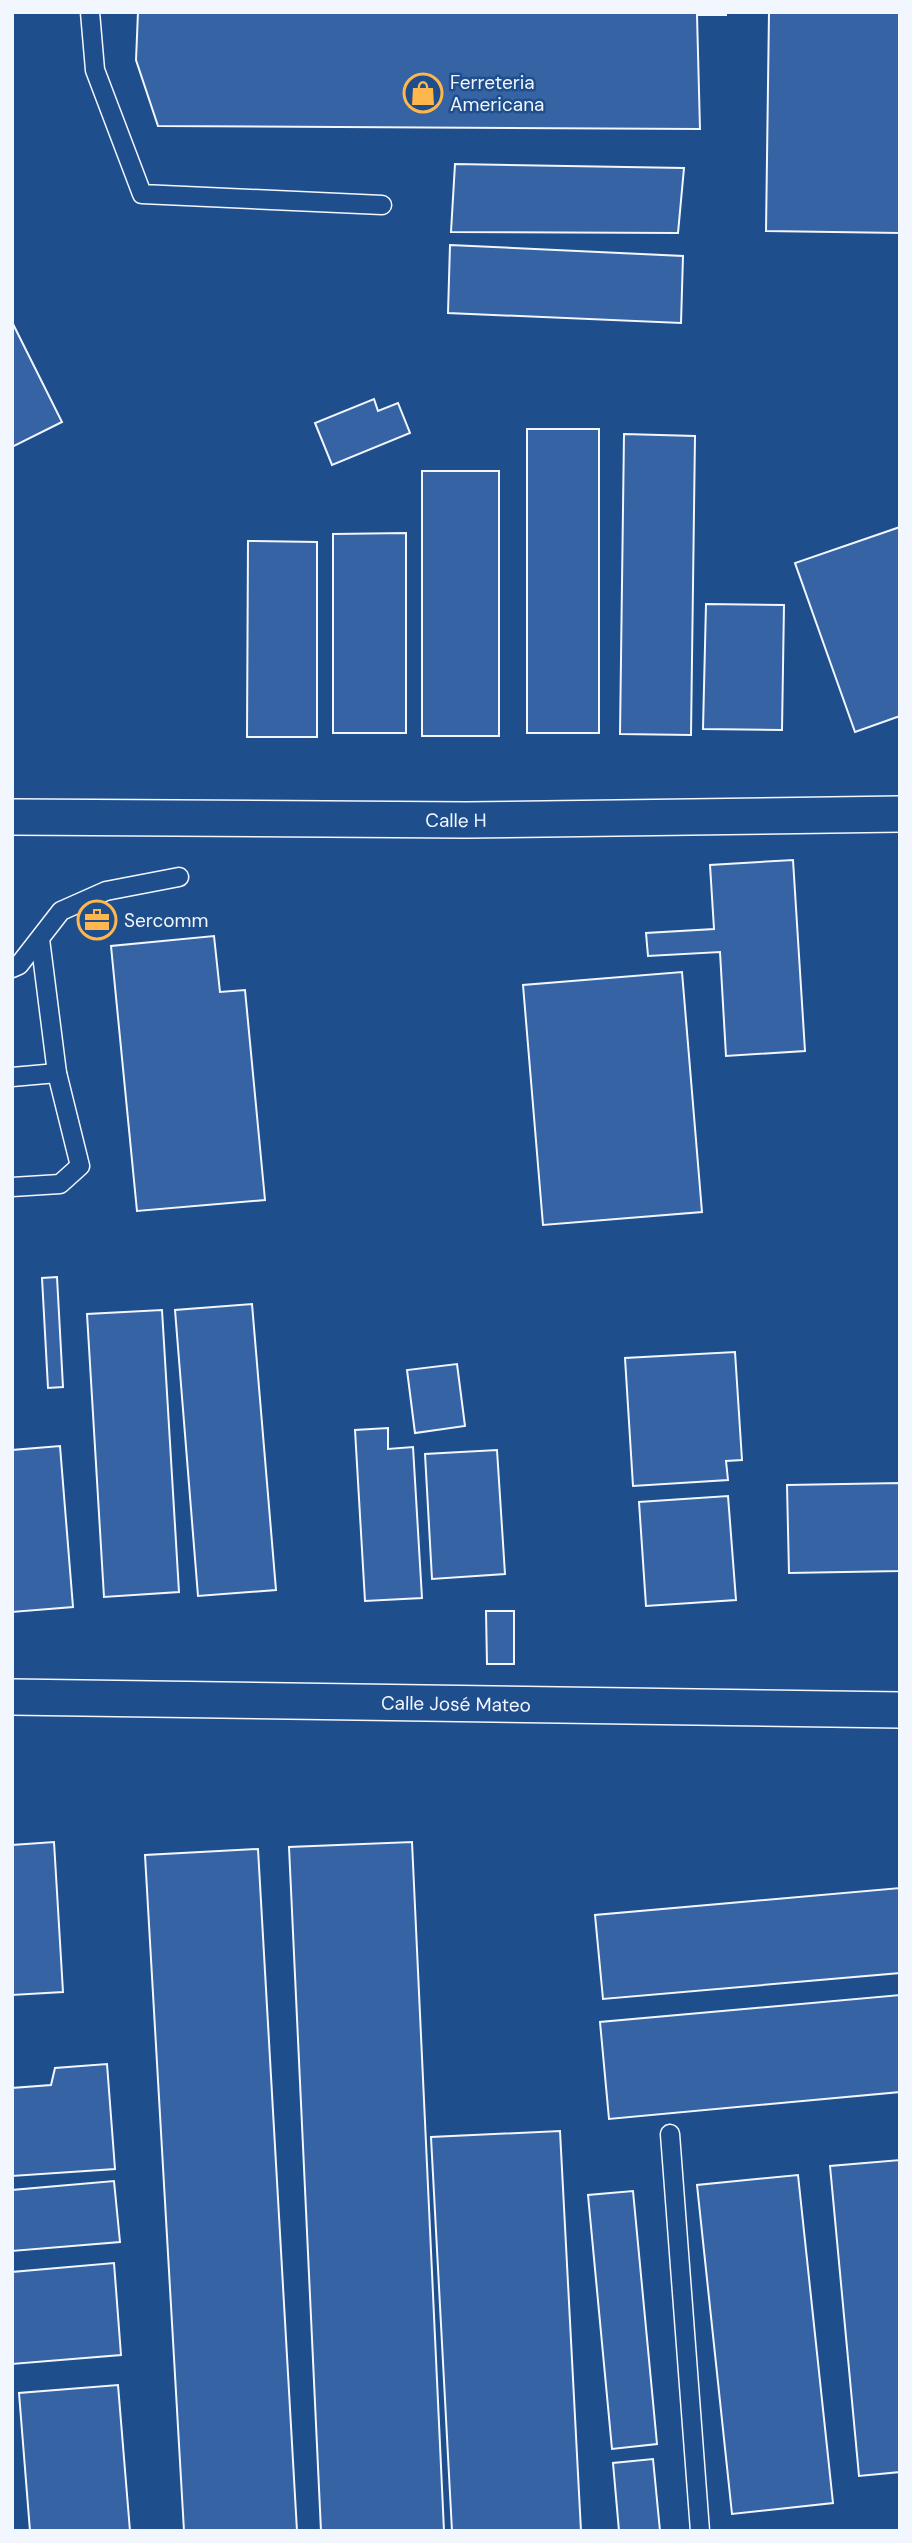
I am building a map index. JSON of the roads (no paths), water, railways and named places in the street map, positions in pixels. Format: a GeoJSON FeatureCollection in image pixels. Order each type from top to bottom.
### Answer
{"type":"FeatureCollection","features":[{"type":"Feature","properties":{"kind":"street","name":"Calle H"},"geometry":{"type":"LineString","coordinates":[[12,817],[466,820],[900,814]]}},
{"type":"Feature","properties":{"kind":"street","name":"Calle José Mateo"},"geometry":{"type":"LineString","coordinates":[[12,1697],[900,1710]]}},
{"type":"Feature","properties":{"kind":"lane"},"geometry":{"type":"LineString","coordinates":[[90,12],[95,70],[142,194],[382,205]]}},
{"type":"Feature","properties":{"kind":"lane"},"geometry":{"type":"LineString","coordinates":[[12,968],[19,965],[61,911],[106,891],[179,877]]}},
{"type":"Feature","properties":{"kind":"lane"},"geometry":{"type":"LineString","coordinates":[[12,1187],[60,1184],[80,1166],[57,1073],[40,939]]}},
{"type":"Feature","properties":{"kind":"lane"},"geometry":{"type":"LineString","coordinates":[[12,1077],[57,1073]]}},
{"type":"Feature","properties":{"kind":"lane"},"geometry":{"type":"LineString","coordinates":[[670,2134],[701,2531]]}},
{"type":"Feature","properties":{"kind":"place","name":"Ferreteria Americana"},"geometry":{"type":"Point","coordinates":[423,93]}},
{"type":"Feature","properties":{"kind":"place","name":"Sercomm"},"geometry":{"type":"Point","coordinates":[97,920]}}]}
